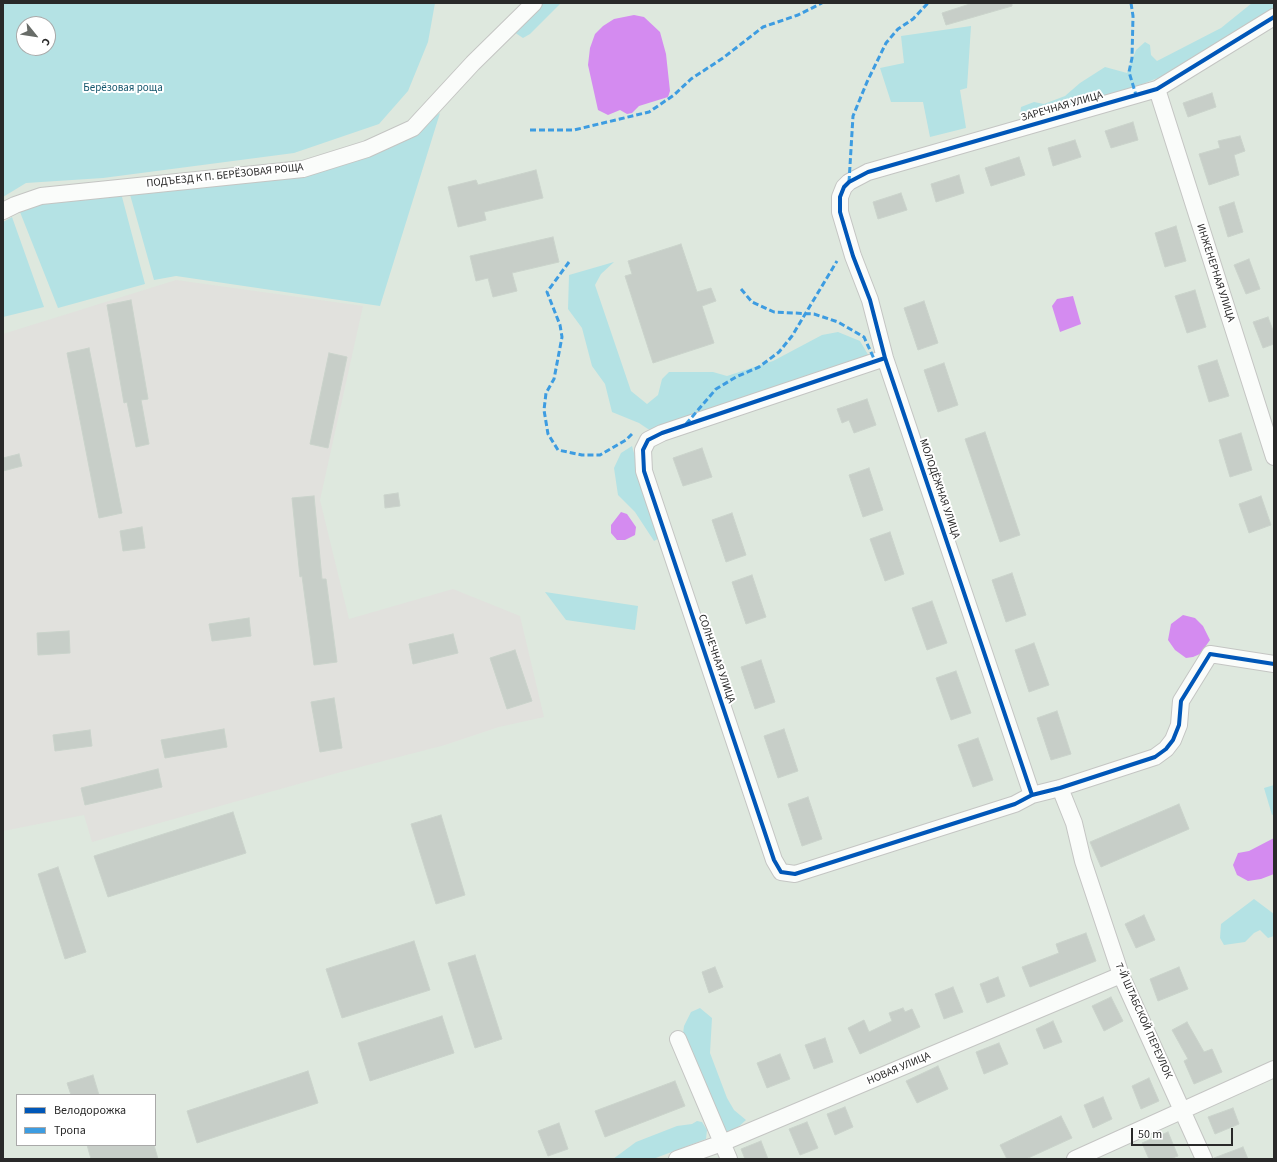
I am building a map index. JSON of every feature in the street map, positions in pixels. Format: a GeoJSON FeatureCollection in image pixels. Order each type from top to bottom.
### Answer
{"type":"FeatureCollection","features":[{"type":"Feature","properties":{"kind":"street","name":"ПОДЪЕЗД К П. БЕРЁЗОВАЯ РОЩА"},"geometry":{"type":"LineString","coordinates":[[3,211],[14,205],[41,196],[303,169],[367,149],[413,128],[473,63],[534,3]]}},
{"type":"Feature","properties":{"kind":"street","name":"ЗАРЕЧНАЯ УЛИЦА"},"geometry":{"type":"LineString","coordinates":[[844,187],[849,182],[868,172],[1157,89],[1274,17]]}},
{"type":"Feature","properties":{"kind":"street","name":"ИНЖЕНЕРНАЯ УЛИЦА"},"geometry":{"type":"LineString","coordinates":[[1157,89],[1274,457]]}},
{"type":"Feature","properties":{"kind":"street","name":"МОЛОДЁЖНАЯ УЛИЦА"},"geometry":{"type":"LineString","coordinates":[[844,187],[840,197],[840,212],[853,256],[870,300],[886,358],[1032,795]]}},
{"type":"Feature","properties":{"kind":"street","name":"СОЛНЕЧНАЯ УЛИЦА"},"geometry":{"type":"LineString","coordinates":[[886,358],[662,433],[648,440],[643,450],[644,471],[649,486],[774,860],[780,872],[795,874],[1015,804],[1032,795]]}},
{"type":"Feature","properties":{"kind":"street"},"geometry":{"type":"LineString","coordinates":[[1032,795],[1060,788],[1155,757],[1166,749],[1173,740],[1179,725],[1181,701],[1210,654],[1274,664]]}},
{"type":"Feature","properties":{"kind":"street","name":"7-Й ШТАБСКОЙ ПЕРЕУЛОК"},"geometry":{"type":"LineString","coordinates":[[1060,788],[1074,823],[1083,861],[1121,976],[1204,1159]]}},
{"type":"Feature","properties":{"kind":"street","name":"НОВАЯ УЛИЦА"},"geometry":{"type":"LineString","coordinates":[[677,1159],[722,1143],[1121,976]]}},
{"type":"Feature","properties":{"kind":"street"},"geometry":{"type":"LineString","coordinates":[[678,1039],[729,1159]]}},
{"type":"Feature","properties":{"kind":"street"},"geometry":{"type":"LineString","coordinates":[[1075,1159],[1274,1069]]}},
{"type":"Feature","properties":{"kind":"shaded area"},"geometry":{"type":"Polygon","coordinates":[[[634,15],[644,17],[660,32],[666,54],[670,91],[668,97],[639,106],[632,113],[627,114],[620,110],[608,115],[598,110],[588,65],[590,48],[595,34],[603,26],[614,19],[634,15]]]}},
{"type":"Feature","properties":{"kind":"shaded area"},"geometry":{"type":"Polygon","coordinates":[[[176,280],[363,306],[320,500],[349,619],[453,589],[520,616],[544,717],[499,727],[445,745],[341,772],[92,842],[84,815],[3,831],[3,334],[176,280]]]}},
{"type":"Feature","properties":{"kind":"shaded area"},"geometry":{"type":"Polygon","coordinates":[[[1073,296],[1081,324],[1060,332],[1052,306],[1057,299],[1073,296]]]}},
{"type":"Feature","properties":{"kind":"shaded area"},"geometry":{"type":"Polygon","coordinates":[[[621,512],[627,514],[636,527],[635,535],[625,540],[617,540],[611,533],[611,525],[621,512]]]}},
{"type":"Feature","properties":{"kind":"shaded area"},"geometry":{"type":"Polygon","coordinates":[[[1183,615],[1195,618],[1203,626],[1210,640],[1200,654],[1193,657],[1186,658],[1175,650],[1168,640],[1171,624],[1183,615]]]}},
{"type":"Feature","properties":{"kind":"shaded area"},"geometry":{"type":"Polygon","coordinates":[[[1274,838],[1274,874],[1261,879],[1248,881],[1237,875],[1233,865],[1238,853],[1249,851],[1274,838]]]}},
{"type":"Feature","properties":{"kind":"green space","name":"Берёзовая роща"},"geometry":{"type":"Polygon","coordinates":[[[3,3],[435,3],[428,42],[408,91],[379,124],[294,153],[103,178],[26,183],[3,197],[3,3]]]}},
{"type":"Feature","properties":{"kind":"green space"},"geometry":{"type":"Polygon","coordinates":[[[538,3],[561,3],[530,34],[523,38],[514,32],[538,3]]]}},
{"type":"Feature","properties":{"kind":"green space"},"geometry":{"type":"Polygon","coordinates":[[[1252,3],[1274,3],[1274,9],[1203,55],[1168,74],[1122,92],[1026,121],[1020,116],[1021,107],[1034,102],[1044,104],[1065,96],[1080,83],[1105,67],[1127,73],[1136,50],[1145,42],[1150,45],[1151,55],[1157,61],[1221,28],[1252,3]]]}},
{"type":"Feature","properties":{"kind":"green space"},"geometry":{"type":"Polygon","coordinates":[[[971,26],[967,88],[960,90],[966,128],[930,137],[923,102],[891,102],[880,68],[904,63],[901,36],[971,26]]]}},
{"type":"Feature","properties":{"kind":"green space"},"geometry":{"type":"Polygon","coordinates":[[[440,113],[380,306],[176,276],[154,280],[129,191],[304,173],[413,132],[440,113]]]}},
{"type":"Feature","properties":{"kind":"green space"},"geometry":{"type":"Polygon","coordinates":[[[121,193],[145,284],[58,308],[18,207],[121,193]]]}},
{"type":"Feature","properties":{"kind":"green space"},"geometry":{"type":"Polygon","coordinates":[[[12,217],[44,307],[3,317],[3,222],[12,217]]]}},
{"type":"Feature","properties":{"kind":"green space"},"geometry":{"type":"Polygon","coordinates":[[[614,262],[601,274],[595,285],[631,391],[647,404],[658,395],[662,379],[669,372],[713,372],[727,376],[773,361],[822,335],[838,332],[860,341],[870,358],[654,433],[639,423],[612,412],[605,384],[592,366],[582,328],[568,309],[569,275],[614,262]]]}},
{"type":"Feature","properties":{"kind":"green space"},"geometry":{"type":"Polygon","coordinates":[[[632,446],[658,539],[654,541],[635,512],[618,495],[614,468],[621,453],[632,446]]]}},
{"type":"Feature","properties":{"kind":"green space"},"geometry":{"type":"Polygon","coordinates":[[[545,592],[638,606],[635,630],[566,620],[545,592]]]}},
{"type":"Feature","properties":{"kind":"green space"},"geometry":{"type":"Polygon","coordinates":[[[1274,785],[1274,814],[1272,815],[1264,788],[1274,785]]]}},
{"type":"Feature","properties":{"kind":"green space"},"geometry":{"type":"Polygon","coordinates":[[[1254,899],[1274,914],[1274,936],[1268,938],[1260,930],[1254,933],[1245,942],[1224,945],[1220,938],[1221,924],[1254,899]]]}},
{"type":"Feature","properties":{"kind":"green space"},"geometry":{"type":"Polygon","coordinates":[[[700,1008],[712,1018],[710,1053],[727,1098],[734,1110],[746,1120],[735,1130],[724,1136],[682,1042],[684,1026],[691,1012],[700,1008]]]}},
{"type":"Feature","properties":{"kind":"green space"},"geometry":{"type":"Polygon","coordinates":[[[697,1121],[702,1122],[707,1130],[706,1139],[653,1159],[613,1159],[636,1142],[677,1126],[692,1124],[697,1121]]]}},
{"type":"Feature","properties":{"kind":"building"},"geometry":{"type":"Polygon","coordinates":[[[973,3],[1012,3],[1012,6],[946,25],[942,13],[973,3]]]}},
{"type":"Feature","properties":{"kind":"building"},"geometry":{"type":"Polygon","coordinates":[[[1212,93],[1216,107],[1188,117],[1183,103],[1212,93]]]}},
{"type":"Feature","properties":{"kind":"building"},"geometry":{"type":"Polygon","coordinates":[[[1133,122],[1138,140],[1111,148],[1105,131],[1133,122]]]}},
{"type":"Feature","properties":{"kind":"building"},"geometry":{"type":"Polygon","coordinates":[[[1240,136],[1245,151],[1234,155],[1239,175],[1209,185],[1199,154],[1220,148],[1218,141],[1240,136]]]}},
{"type":"Feature","properties":{"kind":"building"},"geometry":{"type":"Polygon","coordinates":[[[1075,140],[1081,157],[1053,166],[1048,148],[1075,140]]]}},
{"type":"Feature","properties":{"kind":"building"},"geometry":{"type":"Polygon","coordinates":[[[1019,157],[1025,175],[991,186],[985,168],[1019,157]]]}},
{"type":"Feature","properties":{"kind":"building"},"geometry":{"type":"Polygon","coordinates":[[[536,170],[543,198],[484,212],[486,220],[458,227],[448,187],[476,180],[478,185],[536,170]]]}},
{"type":"Feature","properties":{"kind":"building"},"geometry":{"type":"Polygon","coordinates":[[[959,175],[964,193],[936,202],[931,184],[959,175]]]}},
{"type":"Feature","properties":{"kind":"building"},"geometry":{"type":"Polygon","coordinates":[[[901,193],[907,210],[878,219],[873,202],[901,193]]]}},
{"type":"Feature","properties":{"kind":"building"},"geometry":{"type":"Polygon","coordinates":[[[1234,202],[1243,232],[1228,237],[1219,207],[1234,202]]]}},
{"type":"Feature","properties":{"kind":"building"},"geometry":{"type":"Polygon","coordinates":[[[1176,226],[1186,261],[1165,267],[1155,233],[1176,226]]]}},
{"type":"Feature","properties":{"kind":"building"},"geometry":{"type":"Polygon","coordinates":[[[553,237],[559,262],[512,273],[517,291],[493,297],[488,278],[476,281],[470,256],[553,237]]]}},
{"type":"Feature","properties":{"kind":"building"},"geometry":{"type":"Polygon","coordinates":[[[681,244],[697,292],[711,288],[716,301],[702,306],[714,343],[653,363],[625,276],[632,274],[628,261],[681,244]]]}},
{"type":"Feature","properties":{"kind":"building"},"geometry":{"type":"Polygon","coordinates":[[[1249,259],[1260,289],[1246,294],[1234,265],[1249,259]]]}},
{"type":"Feature","properties":{"kind":"building"},"geometry":{"type":"Polygon","coordinates":[[[1195,290],[1206,327],[1187,333],[1175,296],[1195,290]]]}},
{"type":"Feature","properties":{"kind":"building"},"geometry":{"type":"Polygon","coordinates":[[[131,300],[148,399],[141,400],[149,444],[136,447],[127,402],[124,403],[107,305],[131,300]]]}},
{"type":"Feature","properties":{"kind":"building"},"geometry":{"type":"Polygon","coordinates":[[[924,301],[938,343],[918,350],[904,308],[924,301]]]}},
{"type":"Feature","properties":{"kind":"building"},"geometry":{"type":"Polygon","coordinates":[[[1268,317],[1274,333],[1274,344],[1263,348],[1253,322],[1268,317]]]}},
{"type":"Feature","properties":{"kind":"building"},"geometry":{"type":"Polygon","coordinates":[[[89,348],[122,513],[99,518],[67,353],[89,348]]]}},
{"type":"Feature","properties":{"kind":"building"},"geometry":{"type":"Polygon","coordinates":[[[329,353],[347,357],[328,448],[310,444],[329,353]]]}},
{"type":"Feature","properties":{"kind":"building"},"geometry":{"type":"Polygon","coordinates":[[[1217,360],[1229,396],[1209,402],[1198,366],[1217,360]]]}},
{"type":"Feature","properties":{"kind":"building"},"geometry":{"type":"Polygon","coordinates":[[[944,363],[958,405],[938,412],[924,370],[944,363]]]}},
{"type":"Feature","properties":{"kind":"building"},"geometry":{"type":"Polygon","coordinates":[[[867,399],[876,425],[854,433],[849,420],[842,423],[837,409],[867,399]]]}},
{"type":"Feature","properties":{"kind":"building"},"geometry":{"type":"Polygon","coordinates":[[[985,432],[1020,535],[1000,542],[965,439],[985,432]]]}},
{"type":"Feature","properties":{"kind":"building"},"geometry":{"type":"Polygon","coordinates":[[[1241,433],[1252,470],[1230,477],[1219,440],[1241,433]]]}},
{"type":"Feature","properties":{"kind":"building"},"geometry":{"type":"Polygon","coordinates":[[[702,448],[712,477],[683,486],[673,458],[702,448]]]}},
{"type":"Feature","properties":{"kind":"building"},"geometry":{"type":"Polygon","coordinates":[[[19,454],[22,466],[3,471],[3,458],[19,454]]]}},
{"type":"Feature","properties":{"kind":"building"},"geometry":{"type":"Polygon","coordinates":[[[869,468],[883,510],[863,517],[849,475],[869,468]]]}},
{"type":"Feature","properties":{"kind":"building"},"geometry":{"type":"Polygon","coordinates":[[[398,493],[400,506],[385,508],[384,495],[398,493]]]}},
{"type":"Feature","properties":{"kind":"building"},"geometry":{"type":"Polygon","coordinates":[[[314,496],[322,579],[326,579],[337,662],[314,665],[302,576],[300,577],[292,498],[314,496]]]}},
{"type":"Feature","properties":{"kind":"building"},"geometry":{"type":"Polygon","coordinates":[[[1261,496],[1271,525],[1249,533],[1239,504],[1261,496]]]}},
{"type":"Feature","properties":{"kind":"building"},"geometry":{"type":"Polygon","coordinates":[[[732,513],[746,555],[726,562],[712,520],[732,513]]]}},
{"type":"Feature","properties":{"kind":"building"},"geometry":{"type":"Polygon","coordinates":[[[142,527],[145,548],[123,551],[120,531],[142,527]]]}},
{"type":"Feature","properties":{"kind":"building"},"geometry":{"type":"Polygon","coordinates":[[[890,532],[904,574],[885,581],[870,539],[890,532]]]}},
{"type":"Feature","properties":{"kind":"building"},"geometry":{"type":"Polygon","coordinates":[[[1012,573],[1026,615],[1006,622],[992,580],[1012,573]]]}},
{"type":"Feature","properties":{"kind":"building"},"geometry":{"type":"Polygon","coordinates":[[[752,575],[766,617],[746,624],[732,582],[752,575]]]}},
{"type":"Feature","properties":{"kind":"building"},"geometry":{"type":"Polygon","coordinates":[[[932,601],[947,643],[927,650],[912,608],[932,601]]]}},
{"type":"Feature","properties":{"kind":"building"},"geometry":{"type":"Polygon","coordinates":[[[249,618],[251,636],[212,641],[209,624],[249,618]]]}},
{"type":"Feature","properties":{"kind":"building"},"geometry":{"type":"Polygon","coordinates":[[[69,631],[70,653],[38,655],[37,633],[69,631]]]}},
{"type":"Feature","properties":{"kind":"building"},"geometry":{"type":"Polygon","coordinates":[[[453,634],[458,653],[413,664],[409,644],[453,634]]]}},
{"type":"Feature","properties":{"kind":"building"},"geometry":{"type":"Polygon","coordinates":[[[1034,643],[1049,685],[1029,692],[1015,650],[1034,643]]]}},
{"type":"Feature","properties":{"kind":"building"},"geometry":{"type":"Polygon","coordinates":[[[515,650],[532,701],[507,709],[490,658],[515,650]]]}},
{"type":"Feature","properties":{"kind":"building"},"geometry":{"type":"Polygon","coordinates":[[[761,660],[775,702],[755,709],[741,667],[761,660]]]}},
{"type":"Feature","properties":{"kind":"building"},"geometry":{"type":"Polygon","coordinates":[[[956,671],[971,713],[951,720],[936,678],[956,671]]]}},
{"type":"Feature","properties":{"kind":"building"},"geometry":{"type":"Polygon","coordinates":[[[334,698],[342,748],[320,752],[311,702],[334,698]]]}},
{"type":"Feature","properties":{"kind":"building"},"geometry":{"type":"Polygon","coordinates":[[[1057,711],[1071,754],[1051,760],[1037,718],[1057,711]]]}},
{"type":"Feature","properties":{"kind":"building"},"geometry":{"type":"Polygon","coordinates":[[[224,729],[227,747],[165,758],[161,740],[224,729]]]}},
{"type":"Feature","properties":{"kind":"building"},"geometry":{"type":"Polygon","coordinates":[[[784,729],[798,771],[778,778],[764,736],[784,729]]]}},
{"type":"Feature","properties":{"kind":"building"},"geometry":{"type":"Polygon","coordinates":[[[90,730],[92,746],[55,751],[53,735],[90,730]]]}},
{"type":"Feature","properties":{"kind":"building"},"geometry":{"type":"Polygon","coordinates":[[[978,738],[993,780],[973,787],[958,745],[978,738]]]}},
{"type":"Feature","properties":{"kind":"building"},"geometry":{"type":"Polygon","coordinates":[[[158,769],[162,787],[85,805],[81,788],[158,769]]]}},
{"type":"Feature","properties":{"kind":"building"},"geometry":{"type":"Polygon","coordinates":[[[808,797],[822,839],[802,846],[788,804],[808,797]]]}},
{"type":"Feature","properties":{"kind":"building"},"geometry":{"type":"Polygon","coordinates":[[[1179,804],[1189,829],[1101,867],[1090,842],[1179,804]]]}},
{"type":"Feature","properties":{"kind":"building"},"geometry":{"type":"Polygon","coordinates":[[[233,812],[246,853],[108,897],[94,856],[233,812]]]}},
{"type":"Feature","properties":{"kind":"building"},"geometry":{"type":"Polygon","coordinates":[[[441,815],[465,895],[436,904],[411,824],[441,815]]]}},
{"type":"Feature","properties":{"kind":"building"},"geometry":{"type":"Polygon","coordinates":[[[58,867],[86,952],[65,959],[38,874],[58,867]]]}},
{"type":"Feature","properties":{"kind":"building"},"geometry":{"type":"Polygon","coordinates":[[[1144,915],[1155,940],[1136,948],[1125,924],[1144,915]]]}},
{"type":"Feature","properties":{"kind":"building"},"geometry":{"type":"Polygon","coordinates":[[[1086,933],[1096,961],[1030,987],[1022,967],[1059,953],[1056,944],[1086,933]]]}},
{"type":"Feature","properties":{"kind":"building"},"geometry":{"type":"Polygon","coordinates":[[[414,941],[430,990],[342,1018],[326,969],[414,941]]]}},
{"type":"Feature","properties":{"kind":"building"},"geometry":{"type":"Polygon","coordinates":[[[475,955],[502,1039],[475,1048],[448,963],[475,955]]]}},
{"type":"Feature","properties":{"kind":"building"},"geometry":{"type":"Polygon","coordinates":[[[715,967],[723,987],[709,993],[702,972],[715,967]]]}},
{"type":"Feature","properties":{"kind":"building"},"geometry":{"type":"Polygon","coordinates":[[[1179,967],[1188,989],[1158,1001],[1150,979],[1179,967]]]}},
{"type":"Feature","properties":{"kind":"building"},"geometry":{"type":"Polygon","coordinates":[[[998,977],[1005,996],[987,1003],[980,984],[998,977]]]}},
{"type":"Feature","properties":{"kind":"building"},"geometry":{"type":"Polygon","coordinates":[[[953,987],[963,1012],[944,1019],[935,994],[953,987]]]}},
{"type":"Feature","properties":{"kind":"building"},"geometry":{"type":"Polygon","coordinates":[[[1111,997],[1123,1021],[1104,1031],[1092,1006],[1111,997]]]}},
{"type":"Feature","properties":{"kind":"building"},"geometry":{"type":"Polygon","coordinates":[[[903,1008],[905,1012],[912,1009],[920,1027],[860,1054],[848,1028],[864,1020],[869,1032],[892,1021],[889,1013],[903,1008]]]}},
{"type":"Feature","properties":{"kind":"building"},"geometry":{"type":"Polygon","coordinates":[[[442,1016],[454,1053],[370,1081],[358,1043],[442,1016]]]}},
{"type":"Feature","properties":{"kind":"building"},"geometry":{"type":"Polygon","coordinates":[[[1053,1021],[1062,1042],[1044,1049],[1036,1029],[1053,1021]]]}},
{"type":"Feature","properties":{"kind":"building"},"geometry":{"type":"Polygon","coordinates":[[[1187,1022],[1204,1052],[1212,1049],[1222,1072],[1194,1084],[1184,1061],[1188,1059],[1172,1030],[1187,1022]]]}},
{"type":"Feature","properties":{"kind":"building"},"geometry":{"type":"Polygon","coordinates":[[[825,1038],[833,1062],[814,1069],[805,1045],[825,1038]]]}},
{"type":"Feature","properties":{"kind":"building"},"geometry":{"type":"Polygon","coordinates":[[[999,1043],[1008,1064],[984,1074],[976,1052],[999,1043]]]}},
{"type":"Feature","properties":{"kind":"building"},"geometry":{"type":"Polygon","coordinates":[[[780,1054],[790,1079],[767,1088],[757,1063],[780,1054]]]}},
{"type":"Feature","properties":{"kind":"building"},"geometry":{"type":"Polygon","coordinates":[[[938,1066],[948,1089],[917,1103],[906,1081],[938,1066]]]}},
{"type":"Feature","properties":{"kind":"building"},"geometry":{"type":"Polygon","coordinates":[[[308,1071],[318,1103],[197,1143],[187,1111],[308,1071]]]}},
{"type":"Feature","properties":{"kind":"building"},"geometry":{"type":"Polygon","coordinates":[[[93,1075],[99,1094],[71,1094],[67,1083],[93,1075]]]}},
{"type":"Feature","properties":{"kind":"building"},"geometry":{"type":"Polygon","coordinates":[[[1149,1078],[1159,1101],[1141,1109],[1132,1086],[1149,1078]]]}},
{"type":"Feature","properties":{"kind":"building"},"geometry":{"type":"Polygon","coordinates":[[[675,1081],[685,1106],[605,1137],[595,1111],[675,1081]]]}},
{"type":"Feature","properties":{"kind":"building"},"geometry":{"type":"Polygon","coordinates":[[[1103,1097],[1112,1119],[1093,1128],[1084,1105],[1103,1097]]]}},
{"type":"Feature","properties":{"kind":"building"},"geometry":{"type":"Polygon","coordinates":[[[845,1107],[853,1127],[835,1135],[827,1114],[845,1107]]]}},
{"type":"Feature","properties":{"kind":"building"},"geometry":{"type":"Polygon","coordinates":[[[1233,1108],[1239,1124],[1215,1134],[1208,1117],[1233,1108]]]}},
{"type":"Feature","properties":{"kind":"building"},"geometry":{"type":"Polygon","coordinates":[[[1061,1116],[1072,1138],[1026,1159],[1007,1159],[1000,1145],[1061,1116]]]}},
{"type":"Feature","properties":{"kind":"building"},"geometry":{"type":"Polygon","coordinates":[[[807,1122],[818,1148],[800,1155],[789,1129],[807,1122]]]}},
{"type":"Feature","properties":{"kind":"building"},"geometry":{"type":"Polygon","coordinates":[[[559,1123],[568,1149],[548,1156],[538,1131],[559,1123]]]}},
{"type":"Feature","properties":{"kind":"building"},"geometry":{"type":"Polygon","coordinates":[[[1168,1132],[1178,1156],[1170,1159],[1149,1159],[1142,1143],[1168,1132]]]}},
{"type":"Feature","properties":{"kind":"building"},"geometry":{"type":"Polygon","coordinates":[[[761,1141],[768,1159],[745,1159],[741,1149],[761,1141]]]}},
{"type":"Feature","properties":{"kind":"building"},"geometry":{"type":"Polygon","coordinates":[[[87,1146],[154,1146],[158,1159],[91,1159],[87,1146]]]}},
{"type":"Feature","properties":{"kind":"building"},"geometry":{"type":"Polygon","coordinates":[[[1243,1147],[1248,1159],[1214,1159],[1214,1158],[1243,1147]]]}},
{"type":"Feature","properties":{"kind":"marked path"},"geometry":{"type":"LineString","coordinates":[[530,130],[574,130],[649,112],[674,95],[691,79],[723,58],[763,27],[798,15],[822,3]]}},
{"type":"Feature","properties":{"kind":"marked path"},"geometry":{"type":"LineString","coordinates":[[849,182],[853,116],[867,82],[886,43],[898,29],[913,19],[928,3]]}},
{"type":"Feature","properties":{"kind":"marked path"},"geometry":{"type":"LineString","coordinates":[[1131,3],[1133,16],[1132,58],[1129,72],[1136,95]]}},
{"type":"Feature","properties":{"kind":"marked path"},"geometry":{"type":"LineString","coordinates":[[686,424],[716,389],[736,377],[759,367],[779,352],[792,336],[837,261]]}},
{"type":"Feature","properties":{"kind":"marked path"},"geometry":{"type":"LineString","coordinates":[[569,262],[547,292],[560,325],[562,337],[554,379],[546,393],[544,410],[548,434],[558,450],[582,455],[600,455],[626,440],[632,434]]}},
{"type":"Feature","properties":{"kind":"marked path"},"geometry":{"type":"LineString","coordinates":[[741,289],[752,302],[774,312],[814,314],[838,322],[864,337],[875,361]]}},
{"type":"Feature","properties":{"kind":"cycle path"},"geometry":{"type":"LineString","coordinates":[[1032,795],[885,358],[870,300],[853,256],[840,212],[840,197],[844,187],[849,182],[868,172],[1157,89],[1274,17]]}},
{"type":"Feature","properties":{"kind":"cycle path"},"geometry":{"type":"LineString","coordinates":[[885,358],[662,433],[648,440],[643,450],[644,471],[774,860],[781,872],[795,874],[1015,804],[1032,795],[1060,788],[1155,757],[1166,749],[1173,740],[1179,725],[1181,701],[1210,654],[1274,664]]}}]}
